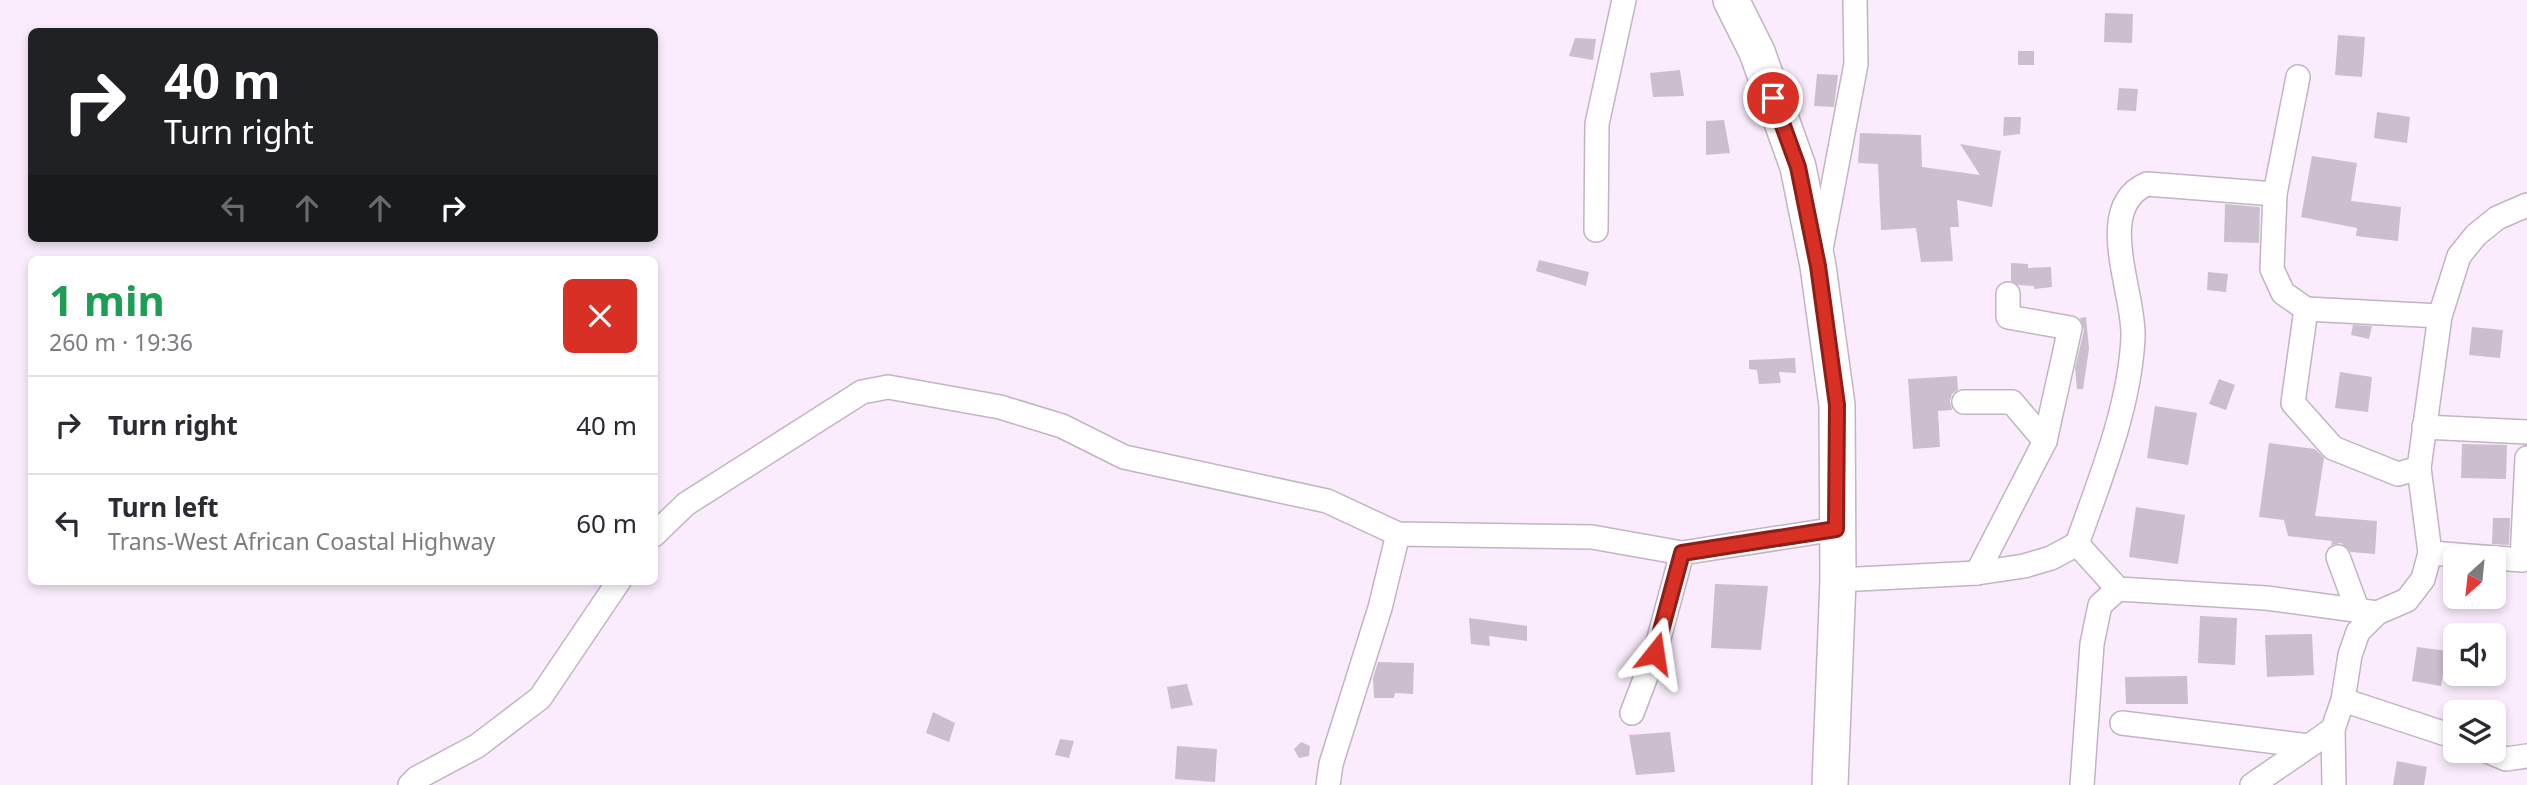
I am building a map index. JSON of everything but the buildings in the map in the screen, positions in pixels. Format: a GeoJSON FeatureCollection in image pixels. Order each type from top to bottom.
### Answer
{"type":"FeatureCollection","features":[{"type":"Feature","properties":{"kind":"highway"},"geometry":{"type":"LineString","coordinates":[[1731,0],[1758,51],[1798,167],[1818,266],[1837,405],[1838,580],[1830,785]]}},
{"type":"Feature","properties":{"kind":"street"},"geometry":{"type":"LineString","coordinates":[[1596,229],[1597,124],[1624,0]]}},
{"type":"Feature","properties":{"kind":"street"},"geometry":{"type":"LineString","coordinates":[[1818,266],[1856,64],[1855,0]]}},
{"type":"Feature","properties":{"kind":"street"},"geometry":{"type":"LineString","coordinates":[[2298,77],[2276,194],[2272,269],[2283,293],[2306,309],[2440,316]]}},
{"type":"Feature","properties":{"kind":"street"},"geometry":{"type":"LineString","coordinates":[[1838,580],[1977,573],[2024,566],[2051,558],[2077,544],[2113,441],[2133,337],[2132,306],[2118,235],[2126,201],[2135,189],[2147,184],[2276,194]]}},
{"type":"Feature","properties":{"kind":"street"},"geometry":{"type":"LineString","coordinates":[[2077,544],[2118,589],[2266,598],[2367,612],[2407,600],[2423,579],[2430,553],[2419,468],[2440,316],[2459,256],[2476,235],[2497,218],[2527,205]]}},
{"type":"Feature","properties":{"kind":"street"},"geometry":{"type":"LineString","coordinates":[[1977,573],[2045,441],[2070,328],[2008,317],[2008,294]]}},
{"type":"Feature","properties":{"kind":"street"},"geometry":{"type":"LineString","coordinates":[[2306,309],[2293,403],[2333,448],[2398,474],[2419,468]]}},
{"type":"Feature","properties":{"kind":"street"},"geometry":{"type":"LineString","coordinates":[[658,531],[686,504],[862,392],[888,387],[1000,407],[1062,426],[1124,457],[1327,501],[1398,534],[1592,537],[1682,553],[1836,529]]}},
{"type":"Feature","properties":{"kind":"street"},"geometry":{"type":"LineString","coordinates":[[1964,402],[2012,402],[2045,441]]}},
{"type":"Feature","properties":{"kind":"street"},"geometry":{"type":"LineString","coordinates":[[2424,427],[2527,432]]}},
{"type":"Feature","properties":{"kind":"street"},"geometry":{"type":"LineString","coordinates":[[2430,553],[2525,562],[2527,458]]}},
{"type":"Feature","properties":{"kind":"street"},"geometry":{"type":"LineString","coordinates":[[1328,785],[1331,764],[1380,608],[1398,534]]}},
{"type":"Feature","properties":{"kind":"street"},"geometry":{"type":"LineString","coordinates":[[1632,713],[1655,653],[1682,553]]}},
{"type":"Feature","properties":{"kind":"street"},"geometry":{"type":"LineString","coordinates":[[2339,557],[2367,612]]}},
{"type":"Feature","properties":{"kind":"street"},"geometry":{"type":"LineString","coordinates":[[410,785],[417,778],[477,746],[540,698],[616,585]]}},
{"type":"Feature","properties":{"kind":"street"},"geometry":{"type":"LineString","coordinates":[[2082,785],[2092,644],[2100,605],[2118,589]]}},
{"type":"Feature","properties":{"kind":"street"},"geometry":{"type":"LineString","coordinates":[[2334,785],[2333,729],[2343,700],[2350,654],[2367,612]]}},
{"type":"Feature","properties":{"kind":"street"},"geometry":{"type":"LineString","coordinates":[[2343,700],[2443,733]]}},
{"type":"Feature","properties":{"kind":"street"},"geometry":{"type":"LineString","coordinates":[[2122,723],[2309,746]]}},
{"type":"Feature","properties":{"kind":"street"},"geometry":{"type":"LineString","coordinates":[[2252,785],[2333,729]]}},
{"type":"Feature","properties":{"kind":"route"},"geometry":{"type":"LineString","coordinates":[[1655,653],[1682,553],[1836,529],[1837,405],[1818,266],[1798,167],[1773,98]]}}]}
